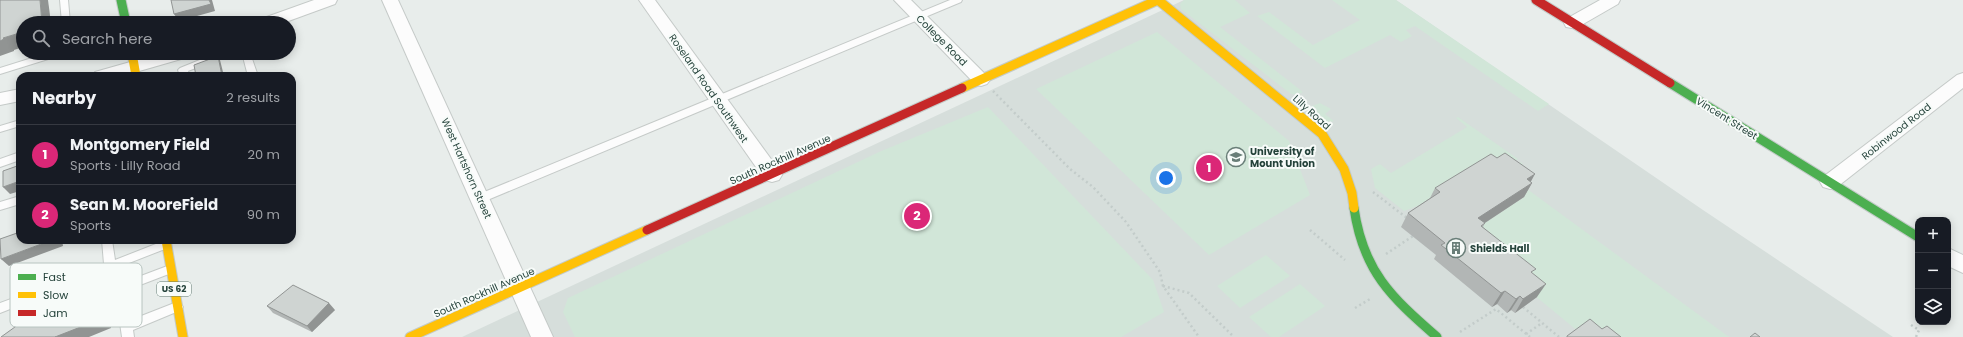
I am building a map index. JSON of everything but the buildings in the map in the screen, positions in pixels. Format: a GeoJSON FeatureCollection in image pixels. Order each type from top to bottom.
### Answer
{"type":"FeatureCollection","features":[{"type":"Feature","properties":{"kind":"main road"},"geometry":{"type":"LineString","coordinates":[[121,0],[124,16]]}},
{"type":"Feature","properties":{"kind":"main road","name":"South Rockhill Avenue"},"geometry":{"type":"LineString","coordinates":[[410,337],[1158,0]]}},
{"type":"Feature","properties":{"kind":"main road","name":"Lilly Road"},"geometry":{"type":"LineString","coordinates":[[1158,0],[1322,134],[1339,157],[1345,172],[1352,193],[1355,223],[1359,239],[1372,267],[1404,308],[1437,337]]}},
{"type":"Feature","properties":{"kind":"main road","name":"Vincent Street"},"geometry":{"type":"LineString","coordinates":[[1536,0],[1915,235]]}},
{"type":"Feature","properties":{"kind":"main road","name":"US 62"},"geometry":{"type":"LineString","coordinates":[[166,244],[183,337]]}},
{"type":"Feature","properties":{"kind":"street"},"geometry":{"type":"LineString","coordinates":[[286,16],[329,0]]}},
{"type":"Feature","properties":{"kind":"street","name":"West Hartshorn Street"},"geometry":{"type":"LineString","coordinates":[[390,0],[481,198],[519,288],[542,337]]}},
{"type":"Feature","properties":{"kind":"street","name":"Roseland Road Southwest"},"geometry":{"type":"LineString","coordinates":[[647,0],[772,175]]}},
{"type":"Feature","properties":{"kind":"street","name":"College Road"},"geometry":{"type":"LineString","coordinates":[[902,0],[982,80]]}},
{"type":"Feature","properties":{"kind":"street"},"geometry":{"type":"LineString","coordinates":[[1572,22],[1612,0]]}},
{"type":"Feature","properties":{"kind":"street"},"geometry":{"type":"LineString","coordinates":[[114,72],[156,60]]}},
{"type":"Feature","properties":{"kind":"street","name":"Robinwood Road"},"geometry":{"type":"LineString","coordinates":[[1830,182],[1963,79]]}},
{"type":"Feature","properties":{"kind":"street"},"geometry":{"type":"LineString","coordinates":[[0,99],[16,96]]}},
{"type":"Feature","properties":{"kind":"street"},"geometry":{"type":"LineString","coordinates":[[1951,258],[1963,265]]}},
{"type":"Feature","properties":{"kind":"lane"},"geometry":{"type":"LineString","coordinates":[[64,0],[65,16]]}},
{"type":"Feature","properties":{"kind":"lane"},"geometry":{"type":"LineString","coordinates":[[481,198],[958,0]]}},
{"type":"Feature","properties":{"kind":"lane"},"geometry":{"type":"LineString","coordinates":[[0,71],[36,60]]}},
{"type":"Feature","properties":{"kind":"lane"},"geometry":{"type":"LineString","coordinates":[[184,72],[184,70],[189,66],[206,60]]}},
{"type":"Feature","properties":{"kind":"lane"},"geometry":{"type":"LineString","coordinates":[[248,60],[252,72]]}},
{"type":"Feature","properties":{"kind":"lane"},"geometry":{"type":"LineString","coordinates":[[0,130],[16,124]]}},
{"type":"Feature","properties":{"kind":"lane"},"geometry":{"type":"LineString","coordinates":[[0,163],[16,157]]}},
{"type":"Feature","properties":{"kind":"lane"},"geometry":{"type":"LineString","coordinates":[[0,206],[16,201]]}},
{"type":"Feature","properties":{"kind":"lane"},"geometry":{"type":"LineString","coordinates":[[107,244],[110,263]]}},
{"type":"Feature","properties":{"kind":"lane"},"geometry":{"type":"LineString","coordinates":[[115,263],[161,244]]}},
{"type":"Feature","properties":{"kind":"lane"},"geometry":{"type":"LineString","coordinates":[[142,280],[170,269]]}},
{"type":"Feature","properties":{"kind":"lane"},"geometry":{"type":"LineString","coordinates":[[0,308],[10,304]]}},
{"type":"Feature","properties":{"kind":"lane"},"geometry":{"type":"LineString","coordinates":[[142,325],[177,306]]}},
{"type":"Feature","properties":{"kind":"lane"},"geometry":{"type":"LineString","coordinates":[[128,332],[137,327]]}},
{"type":"Feature","properties":{"kind":"path"},"geometry":{"type":"LineString","coordinates":[[982,80],[1070,169],[1093,187],[1126,222],[1160,272],[1163,286],[1199,337]]}},
{"type":"Feature","properties":{"kind":"path"},"geometry":{"type":"LineString","coordinates":[[1372,192],[1411,221]]}},
{"type":"Feature","properties":{"kind":"path"},"geometry":{"type":"LineString","coordinates":[[1310,230],[1345,260]]}},
{"type":"Feature","properties":{"kind":"path"},"geometry":{"type":"LineString","coordinates":[[1385,254],[1413,236]]}},
{"type":"Feature","properties":{"kind":"path"},"geometry":{"type":"LineString","coordinates":[[1163,286],[1189,293],[1234,337]]}},
{"type":"Feature","properties":{"kind":"path"},"geometry":{"type":"LineString","coordinates":[[1355,308],[1371,298]]}},
{"type":"Feature","properties":{"kind":"path"},"geometry":{"type":"LineString","coordinates":[[1523,307],[1559,337]]}},
{"type":"Feature","properties":{"kind":"path"},"geometry":{"type":"LineString","coordinates":[[1460,332],[1496,308],[1530,337]]}},
{"type":"Feature","properties":{"kind":"path"},"geometry":{"type":"LineString","coordinates":[[1526,334],[1542,323]]}},
{"type":"Feature","properties":{"kind":"path"},"geometry":{"type":"LineString","coordinates":[[1911,324],[1918,330],[1916,337]]}},
{"type":"Feature","properties":{"kind":"shaded area","name":"University of Mount Union"},"geometry":{"type":"Polygon","coordinates":[[[1184,0],[1396,0],[1703,210],[1893,337],[462,337],[1184,0]]]}},
{"type":"Feature","properties":{"kind":"green space"},"geometry":{"type":"Polygon","coordinates":[[[1184,0],[1235,0],[1250,13],[1220,27],[1303,92],[1297,95],[1291,94],[1181,9],[1180,4],[1184,0]]]}},
{"type":"Feature","properties":{"kind":"green space"},"geometry":{"type":"Polygon","coordinates":[[[1332,0],[1396,0],[1549,104],[1538,111],[1415,26],[1406,30],[1412,36],[1401,42],[1390,35],[1325,68],[1257,16],[1269,12],[1313,45],[1360,20],[1332,0]]]}},
{"type":"Feature","properties":{"kind":"green space"},"geometry":{"type":"Polygon","coordinates":[[[1157,32],[1289,141],[1310,195],[1209,255],[1036,89],[1157,32]]]}},
{"type":"Feature","properties":{"kind":"green space"},"geometry":{"type":"Polygon","coordinates":[[[1320,103],[1331,109],[1325,114],[1334,121],[1326,123],[1310,109],[1312,106],[1320,103]]]}},
{"type":"Feature","properties":{"kind":"green space"},"geometry":{"type":"Polygon","coordinates":[[[988,107],[1153,280],[1164,312],[1121,337],[575,337],[563,312],[568,298],[879,152],[988,107]]]}},
{"type":"Feature","properties":{"kind":"green space"},"geometry":{"type":"Polygon","coordinates":[[[1458,117],[1518,159],[1515,161],[1519,164],[1521,162],[1523,165],[1514,170],[1495,156],[1483,160],[1428,202],[1404,211],[1375,188],[1371,169],[1380,164],[1391,173],[1467,127],[1456,118],[1458,117]]]}},
{"type":"Feature","properties":{"kind":"green space"},"geometry":{"type":"Polygon","coordinates":[[[1527,189],[1729,337],[1585,337],[1523,286],[1471,232],[1524,197],[1527,189]]]}},
{"type":"Feature","properties":{"kind":"green space"},"geometry":{"type":"Polygon","coordinates":[[[1266,255],[1290,276],[1240,308],[1217,286],[1266,255]]]}},
{"type":"Feature","properties":{"kind":"green space"},"geometry":{"type":"Polygon","coordinates":[[[1300,284],[1325,306],[1279,337],[1271,337],[1249,317],[1300,284]]]}},
{"type":"Feature","properties":{"kind":"traffic: fast"},"geometry":{"type":"LineString","coordinates":[[121,0],[124,16]]}},
{"type":"Feature","properties":{"kind":"traffic: fast"},"geometry":{"type":"LineString","coordinates":[[1670,83],[1915,235]]}},
{"type":"Feature","properties":{"kind":"traffic: fast"},"geometry":{"type":"LineString","coordinates":[[1354,208],[1357,230],[1363,249],[1381,282],[1406,310],[1437,337]]}},
{"type":"Feature","properties":{"kind":"traffic: slow"},"geometry":{"type":"LineString","coordinates":[[1158,0],[1322,134],[1344,169],[1352,193],[1354,208]]}},
{"type":"Feature","properties":{"kind":"traffic: slow"},"geometry":{"type":"LineString","coordinates":[[962,88],[1158,0]]}},
{"type":"Feature","properties":{"kind":"traffic: slow"},"geometry":{"type":"LineString","coordinates":[[133,60],[135,72]]}},
{"type":"Feature","properties":{"kind":"traffic: slow"},"geometry":{"type":"LineString","coordinates":[[410,337],[647,230]]}},
{"type":"Feature","properties":{"kind":"traffic: slow"},"geometry":{"type":"LineString","coordinates":[[167,244],[183,337]]}},
{"type":"Feature","properties":{"kind":"traffic: jam"},"geometry":{"type":"LineString","coordinates":[[1536,0],[1670,83]]}},
{"type":"Feature","properties":{"kind":"traffic: jam"},"geometry":{"type":"LineString","coordinates":[[647,230],[962,88]]}},
{"type":"Feature","properties":{"kind":"place","name":"University of Mount Union"},"geometry":{"type":"Point","coordinates":[1236,157]}},
{"type":"Feature","properties":{"kind":"place","name":"Montgomery Field"},"geometry":{"type":"Point","coordinates":[1209,168]}},
{"type":"Feature","properties":{"kind":"place","name":"Sean M. MooreField"},"geometry":{"type":"Point","coordinates":[917,216]}},
{"type":"Feature","properties":{"kind":"place","name":"Shields Hall"},"geometry":{"type":"Point","coordinates":[1456,248]}}]}
